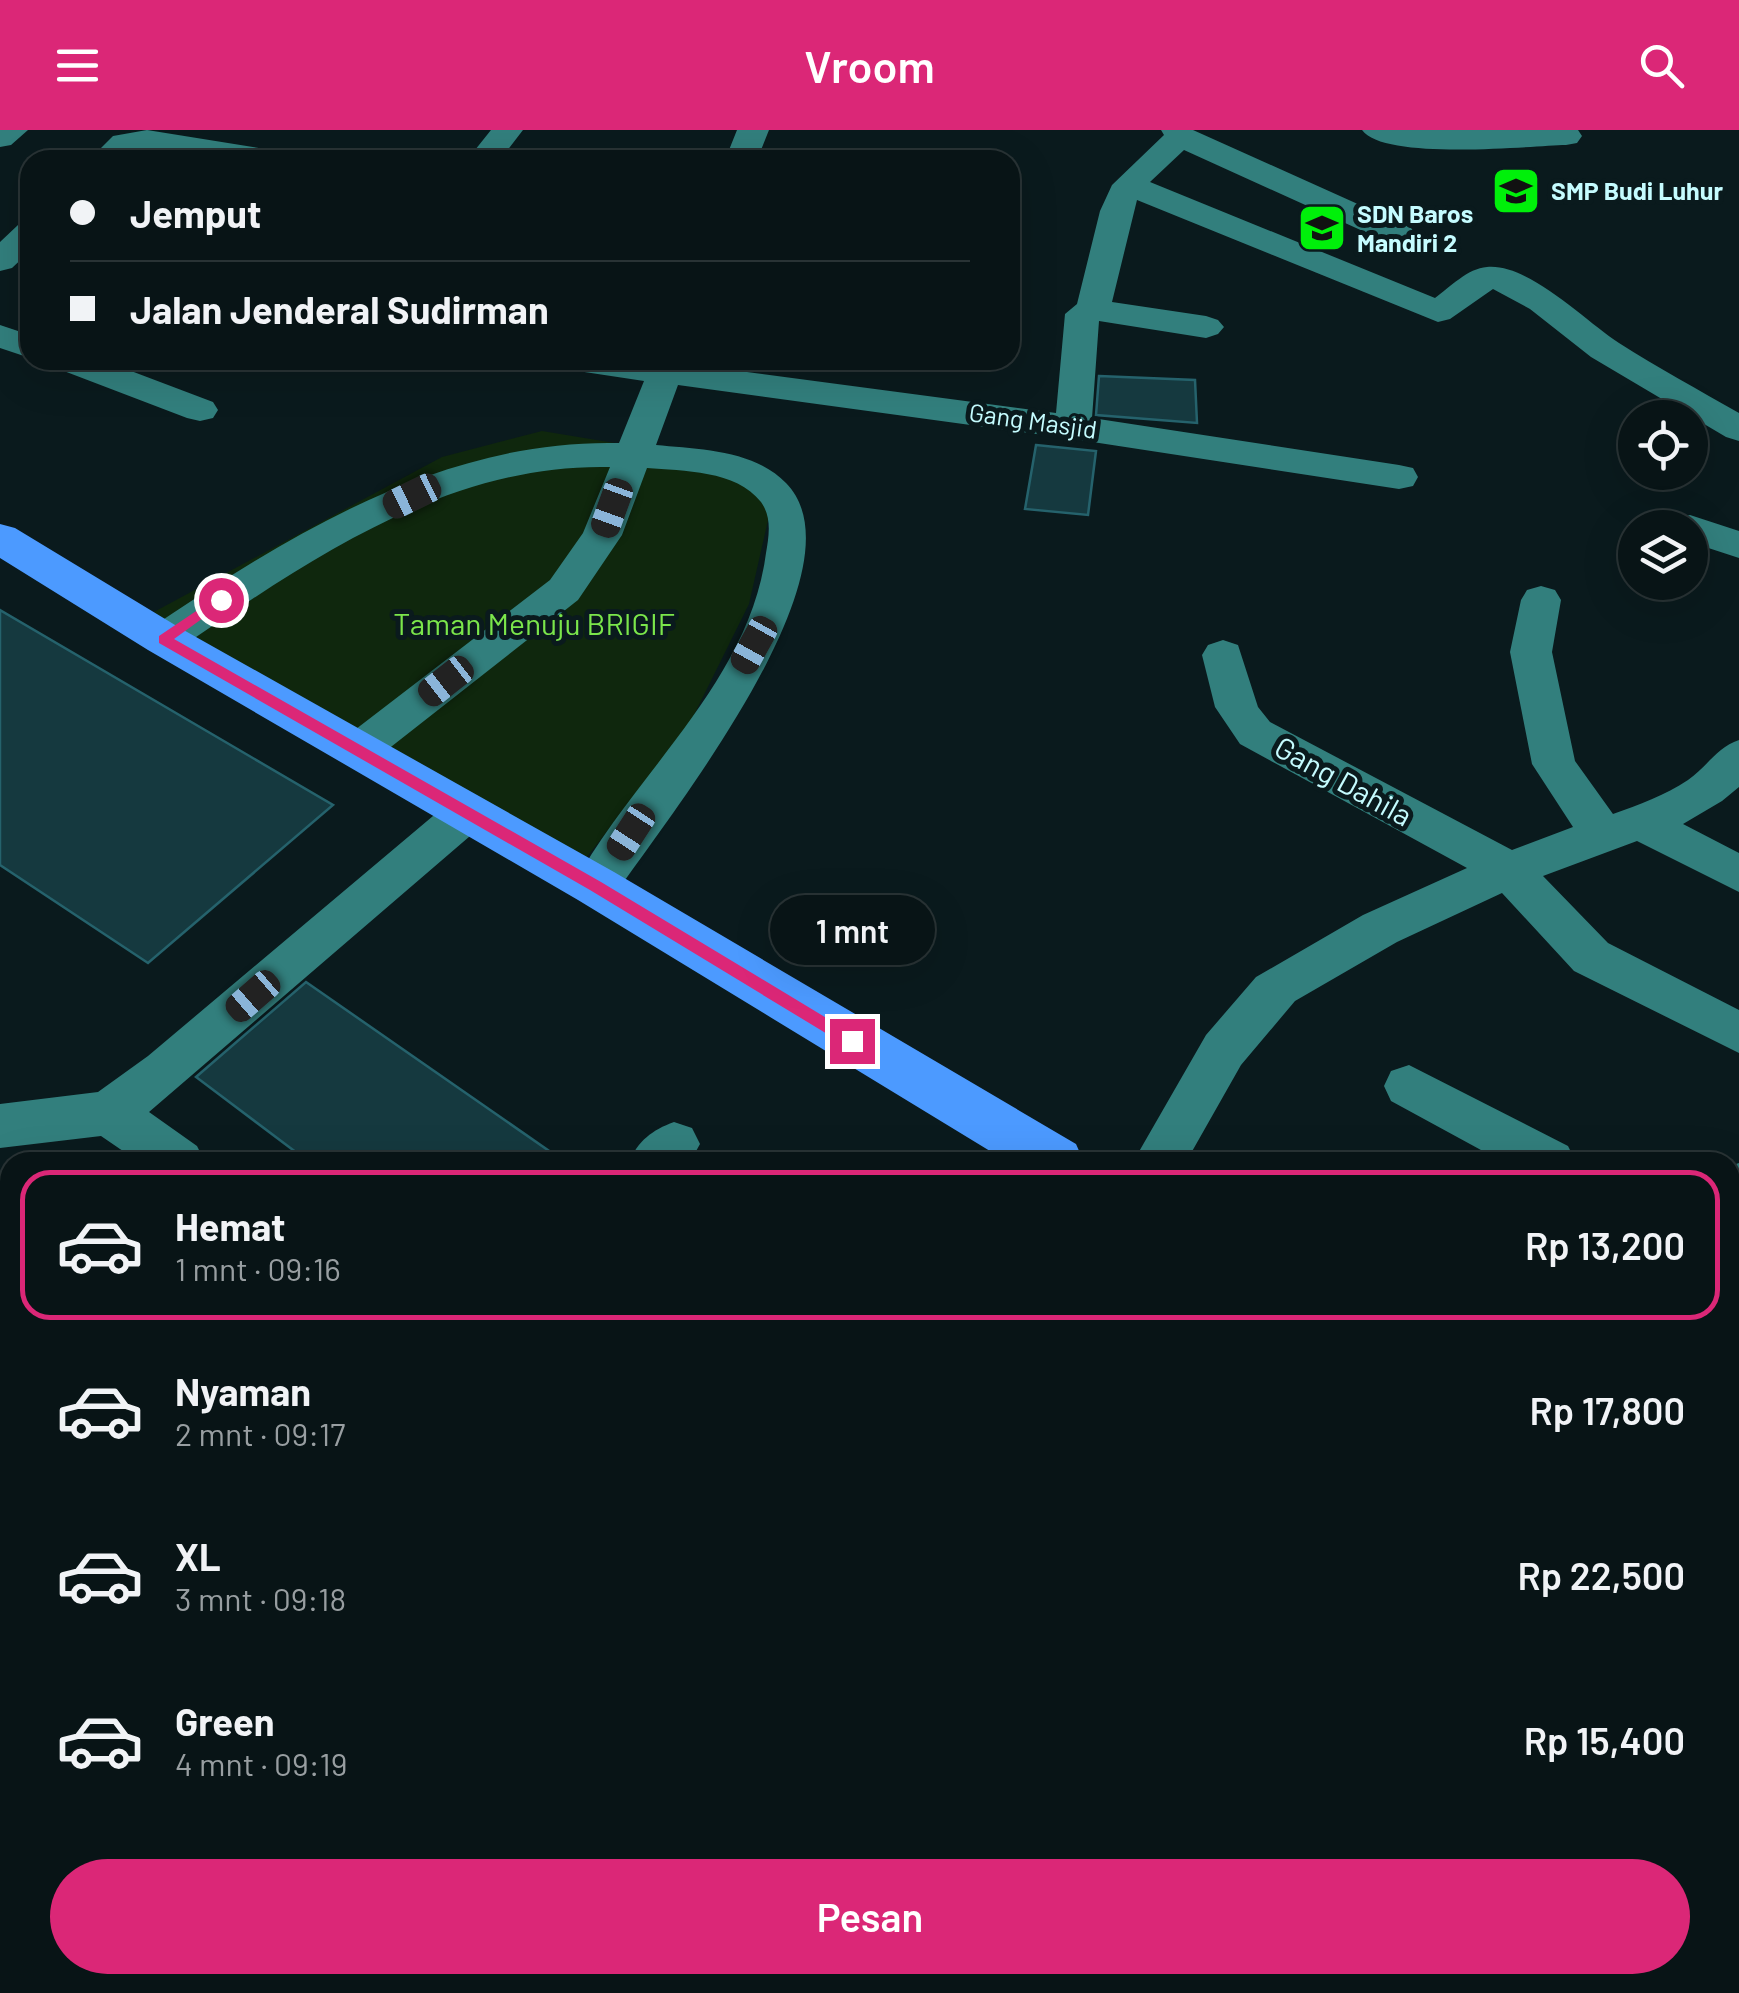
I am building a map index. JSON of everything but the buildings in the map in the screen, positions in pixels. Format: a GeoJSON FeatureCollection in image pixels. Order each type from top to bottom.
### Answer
{"type":"FeatureCollection","features":[{"type":"Feature","properties":{"kind":"main road"},"geometry":{"type":"LineString","coordinates":[[0,538],[164,639],[596,886],[1039,1152]]}},
{"type":"Feature","properties":{"kind":"street"},"geometry":{"type":"LineString","coordinates":[[0,138],[12,130]]}},
{"type":"Feature","properties":{"kind":"street"},"geometry":{"type":"LineString","coordinates":[[491,150],[506,130]]}},
{"type":"Feature","properties":{"kind":"street"},"geometry":{"type":"LineString","coordinates":[[1378,130],[1406,139],[1566,136]]}},
{"type":"Feature","properties":{"kind":"street"},"geometry":{"type":"LineString","coordinates":[[1093,310],[1116,211],[1128,185],[1178,134],[1399,235]]}},
{"type":"Feature","properties":{"kind":"street"},"geometry":{"type":"LineString","coordinates":[[117,150],[129,140],[144,139],[211,150]]}},
{"type":"Feature","properties":{"kind":"street"},"geometry":{"type":"LineString","coordinates":[[1128,185],[1438,312],[1487,277],[1499,278],[1542,302],[1604,349],[1739,429]]}},
{"type":"Feature","properties":{"kind":"street"},"geometry":{"type":"LineString","coordinates":[[0,261],[20,242]]}},
{"type":"Feature","properties":{"kind":"street"},"geometry":{"type":"LineString","coordinates":[[1073,427],[1082,314],[1093,310],[1206,327]]}},
{"type":"Feature","properties":{"kind":"street"},"geometry":{"type":"LineString","coordinates":[[95,370],[200,410]]}},
{"type":"Feature","properties":{"kind":"street"},"geometry":{"type":"LineString","coordinates":[[358,750],[564,590],[602,535],[666,370]]}},
{"type":"Feature","properties":{"kind":"street","name":"Gang Masjid"},"geometry":{"type":"LineString","coordinates":[[695,370],[1399,477]]}},
{"type":"Feature","properties":{"kind":"street"},"geometry":{"type":"LineString","coordinates":[[164,639],[279,562],[445,480],[500,464],[632,452],[722,465],[753,475],[769,485],[790,527],[784,579],[754,645],[701,739],[596,886]]}},
{"type":"Feature","properties":{"kind":"street"},"geometry":{"type":"LineString","coordinates":[[1708,534],[1739,545]]}},
{"type":"Feature","properties":{"kind":"street"},"geometry":{"type":"LineString","coordinates":[[1541,600],[1532,652],[1554,764],[1622,829],[1739,874]]}},
{"type":"Feature","properties":{"kind":"street","name":"Gang Dahila"},"geometry":{"type":"LineString","coordinates":[[1223,655],[1232,701],[1238,715],[1255,734],[1508,870],[1591,957],[1739,1032]]}},
{"type":"Feature","properties":{"kind":"street"},"geometry":{"type":"LineString","coordinates":[[1166,1152],[1226,1048],[1273,990],[1362,936],[1508,870],[1622,829],[1692,798],[1728,774],[1739,756]]}},
{"type":"Feature","properties":{"kind":"street"},"geometry":{"type":"LineString","coordinates":[[0,1126],[110,1113],[166,1071],[468,812]]}},
{"type":"Feature","properties":{"kind":"street"},"geometry":{"type":"LineString","coordinates":[[1409,1086],[1531,1152]]}},
{"type":"Feature","properties":{"kind":"street"},"geometry":{"type":"LineString","coordinates":[[110,1113],[165,1152]]}},
{"type":"Feature","properties":{"kind":"green space","name":"Taman Menuju BRIGIF"},"geometry":{"type":"Polygon","coordinates":[[[542,431],[754,466],[771,507],[749,604],[686,731],[579,867],[152,613],[442,457],[542,431]]]}},
{"type":"Feature","properties":{"kind":"place","name":"SMP Budi Luhur"},"geometry":{"type":"Point","coordinates":[1516,191]}},
{"type":"Feature","properties":{"kind":"place","name":"SDN Baros Mandiri 2"},"geometry":{"type":"Point","coordinates":[1322,228]}},
{"type":"Feature","properties":{"kind":"route"},"geometry":{"type":"LineString","coordinates":[[221,600],[164,639],[596,886],[852,1041]]}}]}
